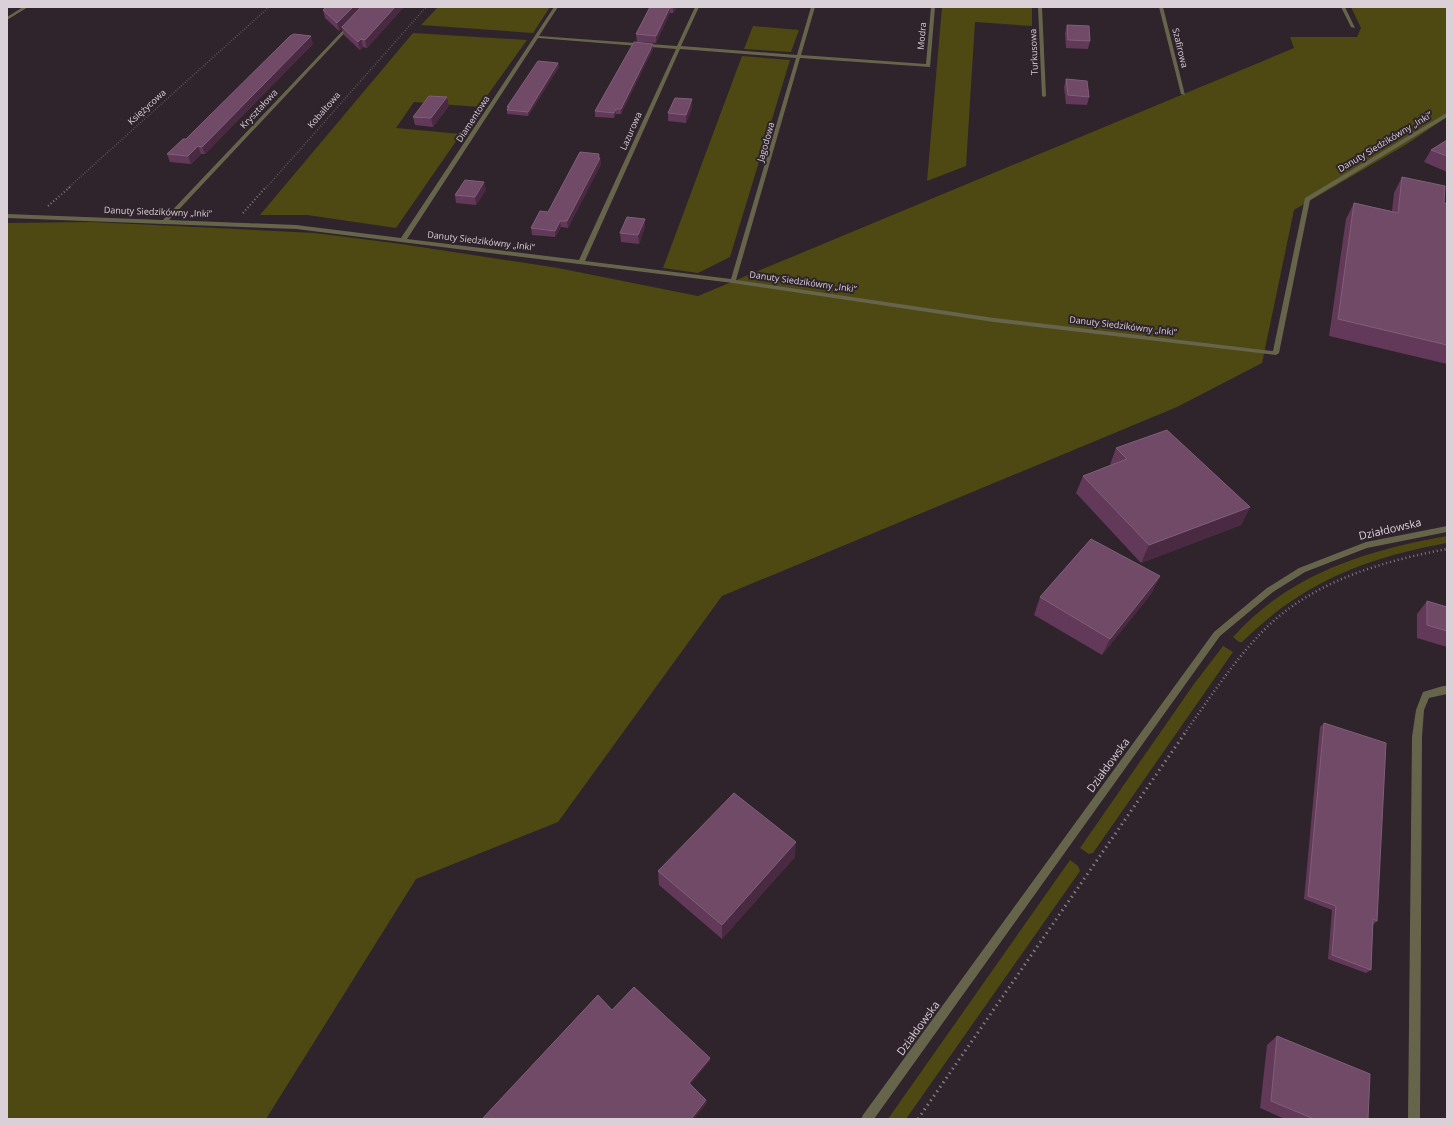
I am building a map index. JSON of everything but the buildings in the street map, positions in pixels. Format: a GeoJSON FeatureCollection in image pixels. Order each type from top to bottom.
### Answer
{"type":"FeatureCollection","features":[{"type":"Feature","properties":{"kind":"street"},"geometry":{"type":"LineString","coordinates":[[7,19],[26,7]]}},
{"type":"Feature","properties":{"kind":"street","name":"Diamentowa"},"geometry":{"type":"LineString","coordinates":[[403,240],[556,7]]}},
{"type":"Feature","properties":{"kind":"street","name":"Lazurowa"},"geometry":{"type":"LineString","coordinates":[[581,262],[677,47],[697,7]]}},
{"type":"Feature","properties":{"kind":"street","name":"Jagodowa"},"geometry":{"type":"LineString","coordinates":[[734,281],[813,7]]}},
{"type":"Feature","properties":{"kind":"street","name":"Modra"},"geometry":{"type":"LineString","coordinates":[[799,56],[928,66],[933,7]]}},
{"type":"Feature","properties":{"kind":"street","name":"Turkusowa"},"geometry":{"type":"LineString","coordinates":[[1040,7],[1044,96]]}},
{"type":"Feature","properties":{"kind":"street","name":"Szafirowa"},"geometry":{"type":"LineString","coordinates":[[1161,7],[1183,94]]}},
{"type":"Feature","properties":{"kind":"street"},"geometry":{"type":"LineString","coordinates":[[1343,7],[1353,28]]}},
{"type":"Feature","properties":{"kind":"street","name":"Kryształowa"},"geometry":{"type":"LineString","coordinates":[[164,221],[355,19]]}},
{"type":"Feature","properties":{"kind":"street"},"geometry":{"type":"LineString","coordinates":[[536,37],[799,56]]}},
{"type":"Feature","properties":{"kind":"street","name":"Danuty Siedzikówny „Inki”"},"geometry":{"type":"LineString","coordinates":[[7,216],[296,226],[734,281],[994,320],[1276,353],[1307,199],[1447,115]]}},
{"type":"Feature","properties":{"kind":"street","name":"Działdowska"},"geometry":{"type":"LineString","coordinates":[[867,1119],[1217,634],[1270,590],[1302,570],[1366,545],[1447,529]]}},
{"type":"Feature","properties":{"kind":"street"},"geometry":{"type":"LineString","coordinates":[[1414,1119],[1417,737],[1420,710],[1426,695],[1447,690]]}},
{"type":"Feature","properties":{"kind":"path","name":"Księżycowa"},"geometry":{"type":"LineString","coordinates":[[35,217],[269,7]]}},
{"type":"Feature","properties":{"kind":"path","name":"Kobaltowa"},"geometry":{"type":"LineString","coordinates":[[234,224],[426,7]]}},
{"type":"Feature","properties":{"kind":"path"},"geometry":{"type":"LineString","coordinates":[[918,1119],[1172,750],[1242,653],[1266,628],[1293,607],[1325,588],[1358,572],[1391,561],[1447,549]]}},
{"type":"Feature","properties":{"kind":"shaded area"},"geometry":{"type":"Polygon","coordinates":[[[438,7],[550,7],[533,33],[421,25],[438,7]]]}},
{"type":"Feature","properties":{"kind":"shaded area"},"geometry":{"type":"Polygon","coordinates":[[[942,7],[1032,7],[1032,26],[975,22],[966,166],[927,181],[942,7]]]}},
{"type":"Feature","properties":{"kind":"shaded area"},"geometry":{"type":"Polygon","coordinates":[[[1351,7],[1447,7],[1447,117],[1407,144],[1294,210],[1262,363],[1177,407],[722,596],[558,822],[416,879],[266,1119],[7,1119],[7,223],[92,222],[315,233],[401,244],[558,268],[698,296],[1294,48],[1290,37],[1357,37],[1361,28],[1351,7]]]}},
{"type":"Feature","properties":{"kind":"shaded area"},"geometry":{"type":"Polygon","coordinates":[[[753,26],[799,30],[791,52],[744,49],[753,26]]]}},
{"type":"Feature","properties":{"kind":"shaded area"},"geometry":{"type":"Polygon","coordinates":[[[413,33],[527,40],[479,107],[414,102],[396,128],[461,134],[396,228],[307,215],[260,215],[413,33]]]}},
{"type":"Feature","properties":{"kind":"shaded area"},"geometry":{"type":"Polygon","coordinates":[[[742,56],[790,60],[730,257],[698,273],[663,268],[742,56]]]}},
{"type":"Feature","properties":{"kind":"shaded area"},"geometry":{"type":"Polygon","coordinates":[[[1447,536],[1447,543],[1389,556],[1362,565],[1337,576],[1312,588],[1288,603],[1242,642],[1239,642],[1233,637],[1255,615],[1279,597],[1304,581],[1331,568],[1359,557],[1388,549],[1447,536]]]}},
{"type":"Feature","properties":{"kind":"shaded area"},"geometry":{"type":"Polygon","coordinates":[[[1223,646],[1233,652],[1093,853],[1089,854],[1080,848],[1194,684],[1223,646]]]}},
{"type":"Feature","properties":{"kind":"shaded area"},"geometry":{"type":"Polygon","coordinates":[[[1070,860],[1078,866],[1080,871],[906,1119],[888,1119],[1070,860]]]}}]}
